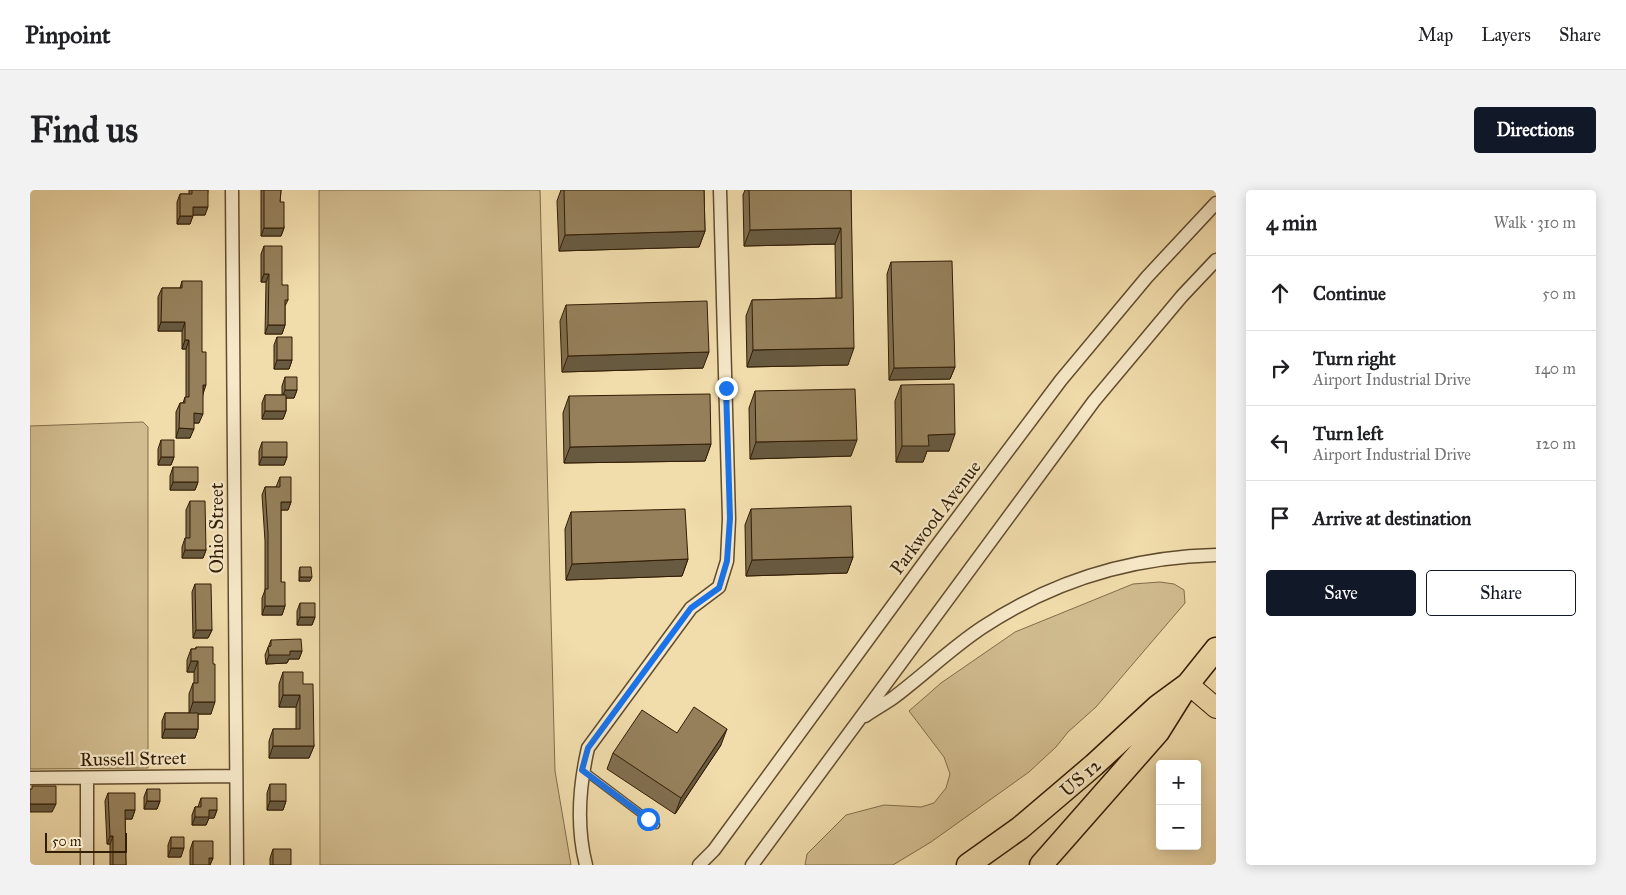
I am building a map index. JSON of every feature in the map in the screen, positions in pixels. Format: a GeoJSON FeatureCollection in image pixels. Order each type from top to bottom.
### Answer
{"type":"FeatureCollection","features":[{"type":"Feature","properties":{"kind":"highway","name":"US 12"},"geometry":{"type":"LineString","coordinates":[[1041,865],[1158,732],[1188,684],[1216,649]]}},
{"type":"Feature","properties":{"kind":"highway","name":"US 12"},"geometry":{"type":"LineString","coordinates":[[968,865],[1020,828],[1094,766],[1158,706],[1188,684]]}},
{"type":"Feature","properties":{"kind":"main road"},"geometry":{"type":"LineString","coordinates":[[1188,684],[1216,708]]}},
{"type":"Feature","properties":{"kind":"street","name":"Ohio Street"},"geometry":{"type":"LineString","coordinates":[[232,190],[237,865]]}},
{"type":"Feature","properties":{"kind":"street"},"geometry":{"type":"LineString","coordinates":[[586,865],[581,846],[579,820],[582,770],[588,748],[691,608],[719,588],[727,561],[730,518],[720,190]]}},
{"type":"Feature","properties":{"kind":"street","name":"Parkwood Avenue"},"geometry":{"type":"LineString","coordinates":[[699,865],[714,850],[932,552],[1061,380],[1147,277],[1216,203]]}},
{"type":"Feature","properties":{"kind":"street"},"geometry":{"type":"LineString","coordinates":[[752,865],[1094,401],[1182,296],[1216,260]]}},
{"type":"Feature","properties":{"kind":"street"},"geometry":{"type":"LineString","coordinates":[[856,722],[894,697],[982,627],[1050,590],[1130,564],[1198,555],[1216,555]]}},
{"type":"Feature","properties":{"kind":"street","name":"Russell Street"},"geometry":{"type":"LineString","coordinates":[[30,778],[236,776]]}},
{"type":"Feature","properties":{"kind":"street"},"geometry":{"type":"LineString","coordinates":[[87,778],[88,865]]}},
{"type":"Feature","properties":{"kind":"lane"},"geometry":{"type":"LineString","coordinates":[[582,770],[656,825]]}},
{"type":"Feature","properties":{"kind":"shaded area"},"geometry":{"type":"Polygon","coordinates":[[[319,190],[540,190],[555,771],[571,865],[320,865],[319,190]]]}},
{"type":"Feature","properties":{"kind":"shaded area"},"geometry":{"type":"Polygon","coordinates":[[[143,422],[148,427],[148,768],[30,769],[30,426],[143,422]]]}},
{"type":"Feature","properties":{"kind":"shaded area"},"geometry":{"type":"Polygon","coordinates":[[[1160,582],[1174,584],[1184,590],[1185,603],[1096,707],[1068,732],[1056,747],[1029,772],[931,842],[893,865],[805,865],[807,854],[846,815],[884,805],[921,807],[934,803],[946,788],[950,774],[944,757],[909,711],[941,683],[1015,632],[1133,584],[1160,582]]]}},
{"type":"Feature","properties":{"kind":"building"},"geometry":{"type":"Polygon","coordinates":[[[192,190],[208,190],[208,207],[193,207],[193,216],[180,216],[180,194],[192,194],[192,190]]]}},
{"type":"Feature","properties":{"kind":"building"},"geometry":{"type":"Polygon","coordinates":[[[264,190],[281,190],[280,202],[284,202],[284,228],[264,228],[264,190]]]}},
{"type":"Feature","properties":{"kind":"building"},"geometry":{"type":"Polygon","coordinates":[[[564,190],[704,190],[705,231],[565,235],[564,190]]]}},
{"type":"Feature","properties":{"kind":"building"},"geometry":{"type":"Polygon","coordinates":[[[749,190],[851,190],[854,348],[753,350],[752,300],[842,298],[841,228],[750,230],[749,190]]]}},
{"type":"Feature","properties":{"kind":"building"},"geometry":{"type":"Polygon","coordinates":[[[264,246],[282,246],[282,285],[288,285],[288,300],[285,300],[285,325],[268,325],[269,274],[264,274],[264,246]]]}},
{"type":"Feature","properties":{"kind":"building"},"geometry":{"type":"Polygon","coordinates":[[[952,261],[955,367],[894,368],[891,262],[952,261]]]}},
{"type":"Feature","properties":{"kind":"building"},"geometry":{"type":"Polygon","coordinates":[[[182,281],[202,281],[202,352],[206,352],[206,385],[203,385],[203,414],[194,413],[194,429],[179,428],[180,403],[185,403],[185,397],[189,397],[189,340],[185,340],[185,322],[161,322],[162,288],[182,288],[182,281]]]}},
{"type":"Feature","properties":{"kind":"building"},"geometry":{"type":"Polygon","coordinates":[[[707,301],[709,352],[568,356],[566,305],[707,301]]]}},
{"type":"Feature","properties":{"kind":"building"},"geometry":{"type":"Polygon","coordinates":[[[277,337],[292,337],[292,360],[277,360],[277,337]]]}},
{"type":"Feature","properties":{"kind":"building"},"geometry":{"type":"Polygon","coordinates":[[[285,377],[297,377],[297,390],[285,390],[285,377]]]}},
{"type":"Feature","properties":{"kind":"building"},"geometry":{"type":"Polygon","coordinates":[[[954,384],[955,434],[928,435],[929,446],[902,446],[901,385],[954,384]]]}},
{"type":"Feature","properties":{"kind":"building"},"geometry":{"type":"Polygon","coordinates":[[[855,389],[857,440],[756,442],[755,391],[855,389]]]}},
{"type":"Feature","properties":{"kind":"building"},"geometry":{"type":"Polygon","coordinates":[[[710,394],[711,444],[570,447],[569,396],[710,394]]]}},
{"type":"Feature","properties":{"kind":"building"},"geometry":{"type":"Polygon","coordinates":[[[265,395],[286,395],[286,411],[265,411],[265,395]]]}},
{"type":"Feature","properties":{"kind":"building"},"geometry":{"type":"Polygon","coordinates":[[[161,440],[174,440],[174,457],[161,457],[161,440]]]}},
{"type":"Feature","properties":{"kind":"building"},"geometry":{"type":"Polygon","coordinates":[[[262,442],[287,442],[287,457],[262,457],[262,442]]]}},
{"type":"Feature","properties":{"kind":"building"},"geometry":{"type":"Polygon","coordinates":[[[173,467],[198,467],[198,482],[173,482],[173,467]]]}},
{"type":"Feature","properties":{"kind":"building"},"geometry":{"type":"Polygon","coordinates":[[[280,477],[291,477],[291,502],[281,502],[281,582],[285,582],[285,606],[265,606],[265,589],[268,589],[268,533],[265,487],[280,487],[280,477]]]}},
{"type":"Feature","properties":{"kind":"building"},"geometry":{"type":"Polygon","coordinates":[[[190,501],[205,501],[206,550],[185,550],[185,538],[190,538],[190,501]]]}},
{"type":"Feature","properties":{"kind":"building"},"geometry":{"type":"Polygon","coordinates":[[[851,506],[853,557],[752,560],[751,509],[851,506]]]}},
{"type":"Feature","properties":{"kind":"building"},"geometry":{"type":"Polygon","coordinates":[[[685,509],[688,559],[572,564],[571,512],[685,509]]]}},
{"type":"Feature","properties":{"kind":"building"},"geometry":{"type":"Polygon","coordinates":[[[300,567],[311,567],[312,577],[300,577],[300,567]]]}},
{"type":"Feature","properties":{"kind":"building"},"geometry":{"type":"Polygon","coordinates":[[[195,584],[211,584],[212,630],[196,630],[195,584]]]}},
{"type":"Feature","properties":{"kind":"building"},"geometry":{"type":"Polygon","coordinates":[[[300,603],[315,603],[315,617],[300,617],[300,603]]]}},
{"type":"Feature","properties":{"kind":"building"},"geometry":{"type":"Polygon","coordinates":[[[301,639],[302,651],[290,651],[290,655],[269,655],[268,647],[271,646],[271,640],[301,639]]]}},
{"type":"Feature","properties":{"kind":"building"},"geometry":{"type":"Polygon","coordinates":[[[196,647],[213,647],[215,702],[193,702],[193,683],[198,683],[198,661],[191,661],[191,649],[196,649],[196,647]]]}},
{"type":"Feature","properties":{"kind":"building"},"geometry":{"type":"Polygon","coordinates":[[[283,672],[303,672],[303,684],[313,684],[314,746],[273,746],[273,729],[300,729],[300,695],[283,695],[283,672]]]}},
{"type":"Feature","properties":{"kind":"building"},"geometry":{"type":"Polygon","coordinates":[[[694,707],[727,729],[681,798],[613,753],[642,710],[677,733],[694,707]]]}},
{"type":"Feature","properties":{"kind":"building"},"geometry":{"type":"Polygon","coordinates":[[[165,713],[198,713],[198,729],[165,729],[165,713]]]}},
{"type":"Feature","properties":{"kind":"building"},"geometry":{"type":"Polygon","coordinates":[[[270,784],[286,784],[286,801],[270,801],[270,784]]]}},
{"type":"Feature","properties":{"kind":"building"},"geometry":{"type":"Polygon","coordinates":[[[32,786],[56,786],[56,804],[30,804],[30,789],[32,789],[32,786]]]}},
{"type":"Feature","properties":{"kind":"building"},"geometry":{"type":"Polygon","coordinates":[[[147,789],[160,789],[160,801],[147,801],[147,789]]]}},
{"type":"Feature","properties":{"kind":"building"},"geometry":{"type":"Polygon","coordinates":[[[108,793],[135,793],[135,810],[125,810],[126,865],[113,865],[113,836],[110,836],[108,793]]]}},
{"type":"Feature","properties":{"kind":"building"},"geometry":{"type":"Polygon","coordinates":[[[201,798],[217,798],[217,810],[209,810],[209,817],[195,817],[195,807],[201,807],[201,798]]]}},
{"type":"Feature","properties":{"kind":"building"},"geometry":{"type":"Polygon","coordinates":[[[171,837],[184,837],[184,848],[171,848],[171,837]]]}},
{"type":"Feature","properties":{"kind":"building"},"geometry":{"type":"Polygon","coordinates":[[[193,841],[213,841],[213,858],[209,858],[209,865],[193,865],[193,841]]]}},
{"type":"Feature","properties":{"kind":"building"},"geometry":{"type":"Polygon","coordinates":[[[273,849],[291,849],[291,865],[273,865],[273,849]]]}},
{"type":"Feature","properties":{"kind":"route"},"geometry":{"type":"LineString","coordinates":[[648,819],[582,770],[588,748],[691,608],[719,588],[727,561],[730,518],[726,388]]}}]}
